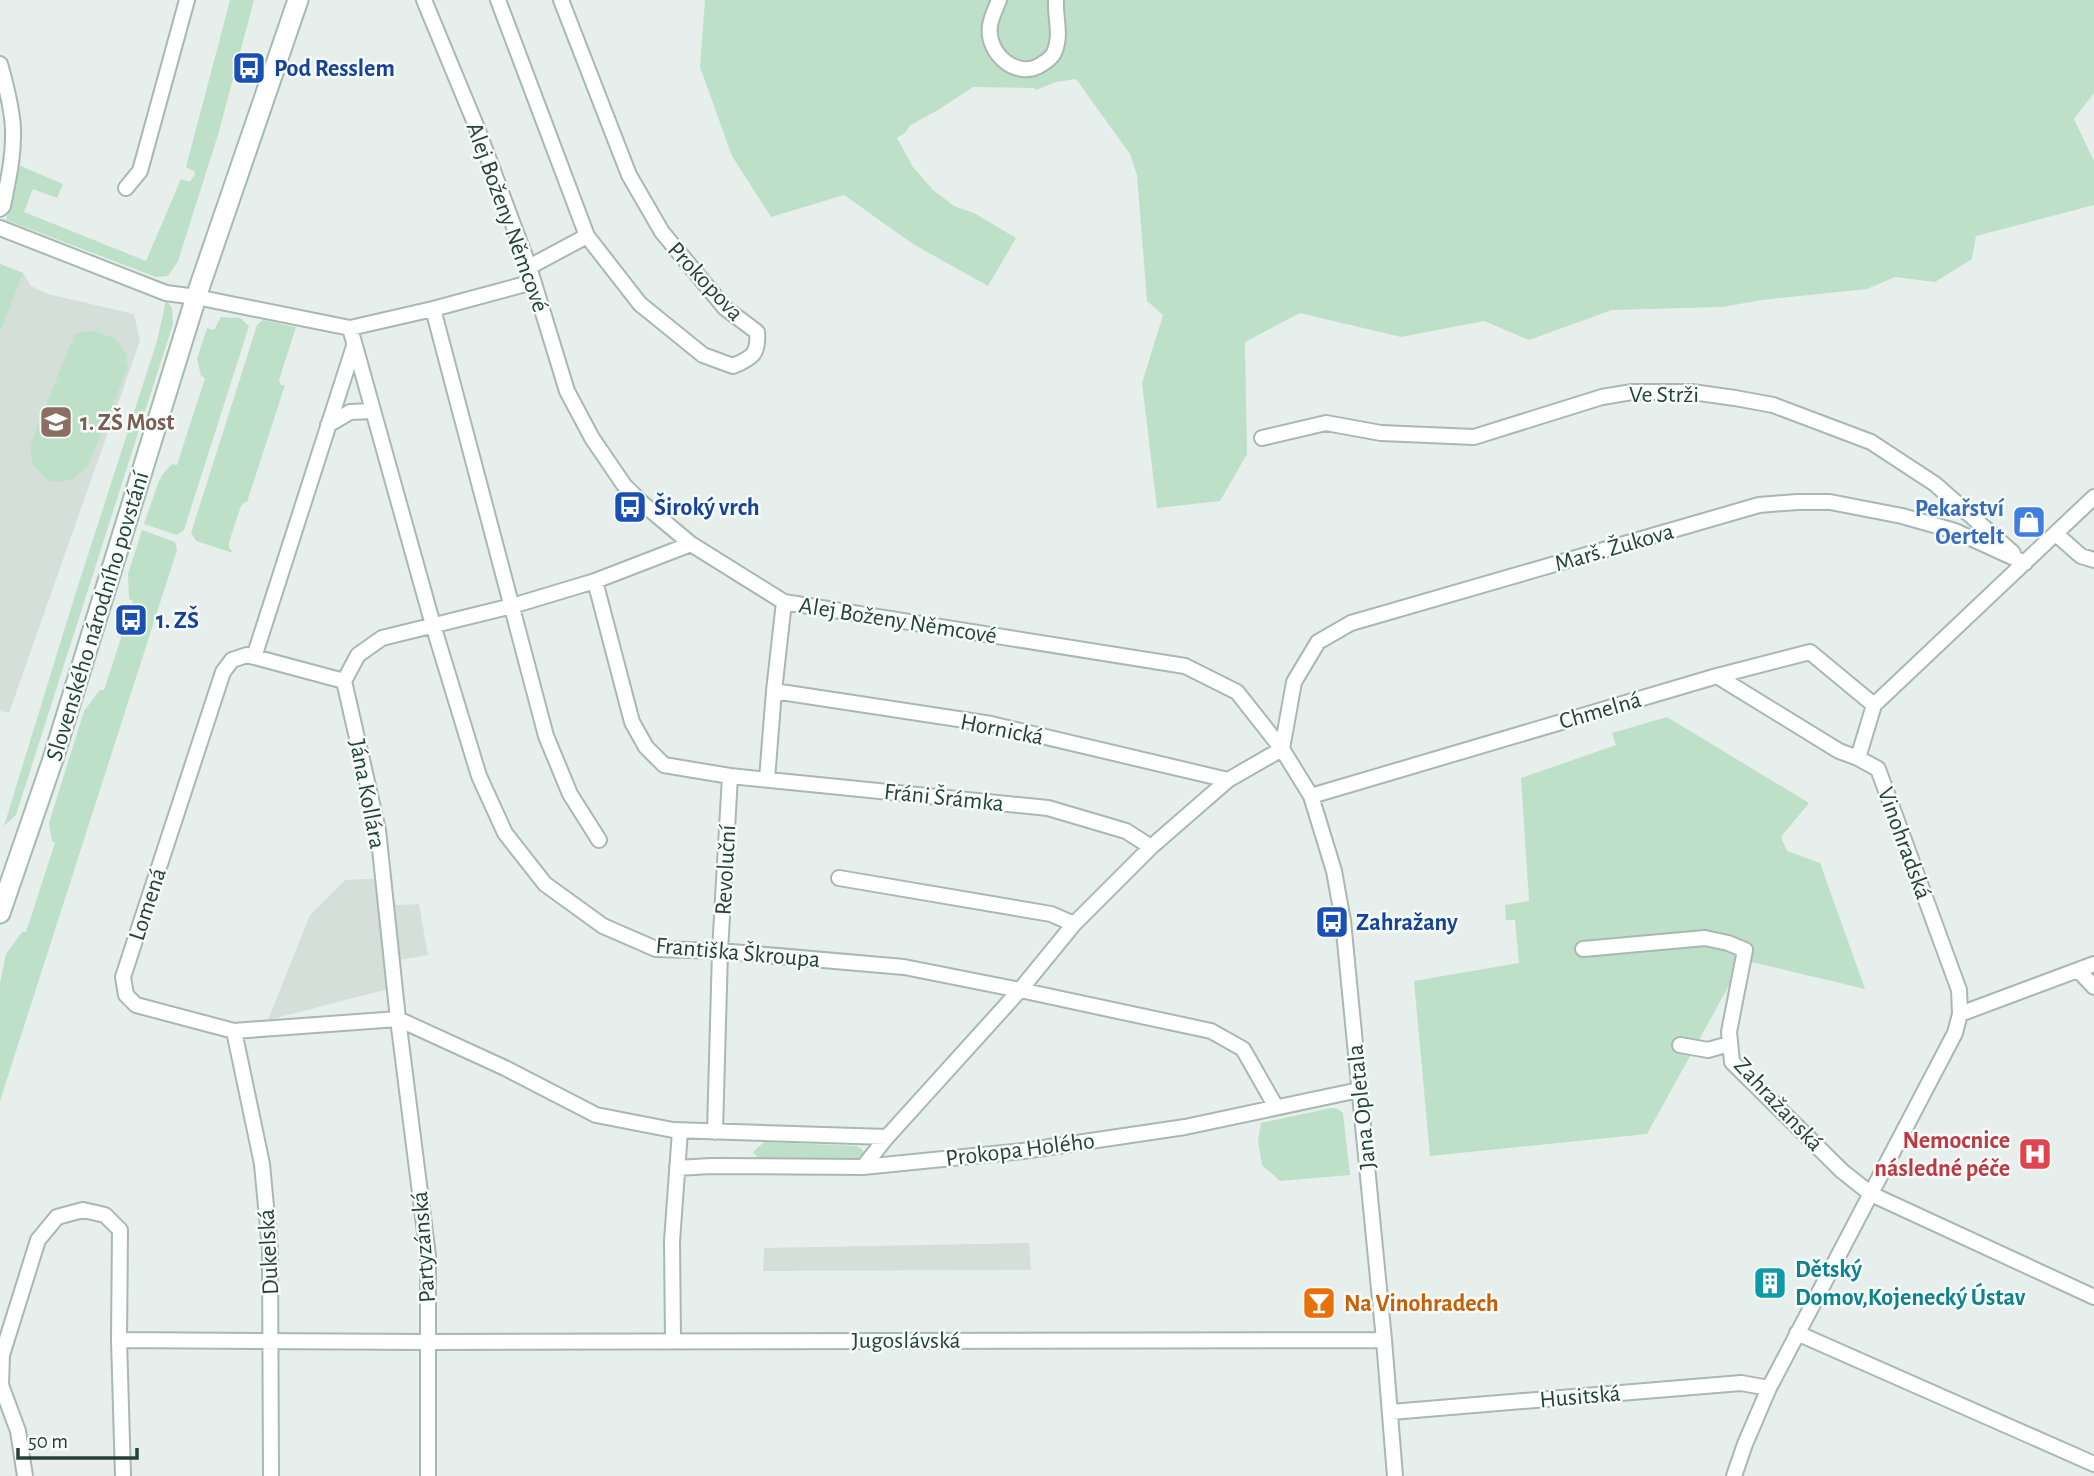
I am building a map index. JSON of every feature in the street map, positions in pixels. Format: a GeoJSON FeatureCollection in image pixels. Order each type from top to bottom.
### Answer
{"type":"FeatureCollection","features":[{"type":"Feature","properties":{"kind":"street"},"geometry":{"type":"LineString","coordinates":[[126,188],[140,171],[187,0]]}},
{"type":"Feature","properties":{"kind":"street","name":"Slovenského národního povstání"},"geometry":{"type":"LineString","coordinates":[[0,913],[53,759],[196,297],[298,0]]}},
{"type":"Feature","properties":{"kind":"street","name":"Alej Boženy Němcové"},"geometry":{"type":"LineString","coordinates":[[424,0],[477,128],[529,267],[567,391],[592,438],[624,485],[642,503],[691,544],[784,602],[1185,666],[1237,692],[1282,749]]}},
{"type":"Feature","properties":{"kind":"street","name":"Prokopova"},"geometry":{"type":"LineString","coordinates":[[498,0],[587,236],[640,304],[703,355],[733,366],[750,359],[758,346],[757,332],[725,308],[662,232],[629,175],[561,0]]}},
{"type":"Feature","properties":{"kind":"street"},"geometry":{"type":"LineString","coordinates":[[999,0],[989,27],[993,44],[1002,60],[1025,70],[1039,66],[1053,57],[1059,32],[1056,0]]}},
{"type":"Feature","properties":{"kind":"street"},"geometry":{"type":"LineString","coordinates":[[0,64],[10,102],[13,130],[11,169],[0,209]]}},
{"type":"Feature","properties":{"kind":"street"},"geometry":{"type":"LineString","coordinates":[[0,228],[166,293],[350,328],[533,282]]}},
{"type":"Feature","properties":{"kind":"street"},"geometry":{"type":"LineString","coordinates":[[529,267],[587,236]]}},
{"type":"Feature","properties":{"kind":"street"},"geometry":{"type":"LineString","coordinates":[[433,309],[546,736],[570,794],[599,840]]}},
{"type":"Feature","properties":{"kind":"street","name":"Františka Škroupa"},"geometry":{"type":"LineString","coordinates":[[350,328],[433,625],[479,776],[505,833],[545,884],[603,926],[656,949],[720,951],[904,967],[1211,1031],[1243,1049],[1276,1107]]}},
{"type":"Feature","properties":{"kind":"street"},"geometry":{"type":"LineString","coordinates":[[355,345],[254,657],[344,681],[358,655],[382,638],[512,606],[595,581],[691,544]]}},
{"type":"Feature","properties":{"kind":"street","name":"Ve Strži"},"geometry":{"type":"LineString","coordinates":[[1262,438],[1325,423],[1381,433],[1474,437],[1602,397],[1632,392],[1692,392],[1735,397],[1773,405],[1871,442],[1935,484],[2025,564]]}},
{"type":"Feature","properties":{"kind":"street"},"geometry":{"type":"LineString","coordinates":[[328,425],[350,412],[373,411]]}},
{"type":"Feature","properties":{"kind":"street"},"geometry":{"type":"LineString","coordinates":[[1858,758],[1874,705],[2094,498]]}},
{"type":"Feature","properties":{"kind":"street","name":"Marš. Žukova"},"geometry":{"type":"LineString","coordinates":[[1282,749],[1294,682],[1318,642],[1351,623],[1759,505],[1830,502],[1902,516],[1955,531],[2025,564]]}},
{"type":"Feature","properties":{"kind":"street"},"geometry":{"type":"LineString","coordinates":[[2056,534],[2081,556],[2094,560]]}},
{"type":"Feature","properties":{"kind":"street","name":"Fráni Šrámka"},"geometry":{"type":"LineString","coordinates":[[595,581],[632,722],[646,747],[664,765],[730,776],[1048,808],[1126,831],[1152,847]]}},
{"type":"Feature","properties":{"kind":"street"},"geometry":{"type":"LineString","coordinates":[[767,779],[784,602]]}},
{"type":"Feature","properties":{"kind":"street","name":"Chmelná"},"geometry":{"type":"LineString","coordinates":[[1311,796],[1717,676],[1810,652],[1874,705]]}},
{"type":"Feature","properties":{"kind":"street","name":"Lomená"},"geometry":{"type":"LineString","coordinates":[[254,657],[247,655],[232,660],[223,672],[123,977],[126,995],[136,1005],[234,1031],[398,1019]]}},
{"type":"Feature","properties":{"kind":"street","name":"Vinohradská"},"geometry":{"type":"LineString","coordinates":[[1717,676],[1839,751],[1878,769],[1959,990],[1960,1014],[1955,1033],[1769,1388],[1734,1476]]}},
{"type":"Feature","properties":{"kind":"street","name":"Jána Kollára"},"geometry":{"type":"LineString","coordinates":[[344,681],[378,830],[398,1019]]}},
{"type":"Feature","properties":{"kind":"street","name":"Hornická"},"geometry":{"type":"LineString","coordinates":[[774,691],[991,724],[1228,780]]}},
{"type":"Feature","properties":{"kind":"street"},"geometry":{"type":"LineString","coordinates":[[863,1167],[887,1136],[1020,990],[1074,924],[1152,847],[1228,780],[1282,749]]}},
{"type":"Feature","properties":{"kind":"street","name":"Jana Opletala"},"geometry":{"type":"LineString","coordinates":[[1282,749],[1311,796],[1334,871],[1343,921],[1395,1476]]}},
{"type":"Feature","properties":{"kind":"street","name":"Revoluční"},"geometry":{"type":"LineString","coordinates":[[715,1132],[720,951],[730,776]]}},
{"type":"Feature","properties":{"kind":"street"},"geometry":{"type":"LineString","coordinates":[[839,878],[1051,914],[1074,924]]}},
{"type":"Feature","properties":{"kind":"street","name":"Zahražanská"},"geometry":{"type":"LineString","coordinates":[[1583,949],[1705,938],[1745,950],[1729,1032],[1732,1062],[1842,1171],[1871,1194],[2094,1297]]}},
{"type":"Feature","properties":{"kind":"street"},"geometry":{"type":"LineString","coordinates":[[1960,1014],[2094,964]]}},
{"type":"Feature","properties":{"kind":"street"},"geometry":{"type":"LineString","coordinates":[[2078,970],[2094,987]]}},
{"type":"Feature","properties":{"kind":"street"},"geometry":{"type":"LineString","coordinates":[[398,1019],[505,1068],[596,1115],[680,1131],[887,1136]]}},
{"type":"Feature","properties":{"kind":"street","name":"Partyzánská"},"geometry":{"type":"LineString","coordinates":[[398,1019],[428,1256],[428,1476]]}},
{"type":"Feature","properties":{"kind":"street","name":"Dukelská"},"geometry":{"type":"LineString","coordinates":[[234,1031],[262,1164],[270,1248],[271,1476]]}},
{"type":"Feature","properties":{"kind":"street"},"geometry":{"type":"LineString","coordinates":[[1680,1045],[1708,1050],[1729,1044]]}},
{"type":"Feature","properties":{"kind":"street","name":"Prokopa Holého"},"geometry":{"type":"LineString","coordinates":[[677,1168],[863,1167],[1037,1149],[1185,1127],[1359,1090]]}},
{"type":"Feature","properties":{"kind":"street"},"geometry":{"type":"LineString","coordinates":[[673,1340],[672,1241],[680,1131]]}},
{"type":"Feature","properties":{"kind":"street"},"geometry":{"type":"LineString","coordinates":[[25,1476],[18,1431],[1,1385],[2,1355],[38,1240],[57,1217],[83,1210],[105,1215],[120,1230],[119,1340],[123,1476]]}},
{"type":"Feature","properties":{"kind":"street"},"geometry":{"type":"LineString","coordinates":[[1797,1333],[2094,1464]]}},
{"type":"Feature","properties":{"kind":"street","name":"Jugoslávská"},"geometry":{"type":"LineString","coordinates":[[119,1340],[1384,1340]]}},
{"type":"Feature","properties":{"kind":"street","name":"Husitská"},"geometry":{"type":"LineString","coordinates":[[1391,1412],[1741,1383],[1769,1388]]}},
{"type":"Feature","properties":{"kind":"shaded area","name":"1. ZŠ Most"},"geometry":{"type":"Polygon","coordinates":[[[0,264],[23,273],[31,286],[48,294],[134,314],[140,341],[9,713],[0,711],[0,264]]]}},
{"type":"Feature","properties":{"kind":"shaded area"},"geometry":{"type":"Polygon","coordinates":[[[389,878],[396,905],[419,904],[428,955],[399,960],[400,986],[268,1020],[310,915],[345,880],[389,878]]]}},
{"type":"Feature","properties":{"kind":"shaded area"},"geometry":{"type":"Polygon","coordinates":[[[1029,1243],[1031,1270],[763,1271],[764,1248],[1029,1243]]]}},
{"type":"Feature","properties":{"kind":"green space"},"geometry":{"type":"Polygon","coordinates":[[[230,0],[254,0],[218,135],[178,261],[168,276],[156,277],[6,220],[16,164],[63,184],[57,198],[33,189],[24,212],[146,261],[181,179],[190,182],[195,174],[186,167],[230,0]]]}},
{"type":"Feature","properties":{"kind":"green space"},"geometry":{"type":"Polygon","coordinates":[[[705,0],[2094,0],[2094,93],[2074,119],[2094,161],[2094,205],[1976,236],[1972,259],[1935,282],[1895,277],[1867,289],[1762,300],[1723,307],[1612,310],[1529,340],[1484,321],[1401,337],[1300,313],[1245,342],[1247,454],[1220,501],[1157,508],[1142,383],[1163,315],[1147,301],[1137,175],[1130,154],[1076,79],[1056,82],[1036,90],[973,87],[909,126],[906,132],[897,138],[913,167],[933,190],[954,206],[974,213],[1016,238],[988,286],[913,244],[844,195],[771,217],[732,156],[700,67],[705,0]]]}},
{"type":"Feature","properties":{"kind":"green space"},"geometry":{"type":"Polygon","coordinates":[[[0,264],[23,273],[0,332],[0,264]]]}},
{"type":"Feature","properties":{"kind":"green space"},"geometry":{"type":"Polygon","coordinates":[[[166,300],[172,308],[173,324],[16,815],[4,826],[157,341],[166,300]]]}},
{"type":"Feature","properties":{"kind":"green space"},"geometry":{"type":"Polygon","coordinates":[[[221,317],[240,318],[249,326],[184,530],[177,535],[144,524],[162,475],[172,464],[177,465],[205,378],[201,376],[197,359],[207,328],[214,330],[221,317]]]}},
{"type":"Feature","properties":{"kind":"green space"},"geometry":{"type":"Polygon","coordinates":[[[263,320],[296,327],[279,380],[281,385],[285,385],[247,502],[241,506],[229,542],[233,553],[196,541],[191,533],[257,325],[263,320]]]}},
{"type":"Feature","properties":{"kind":"green space"},"geometry":{"type":"Polygon","coordinates":[[[93,331],[113,338],[122,346],[128,367],[88,466],[73,479],[60,482],[47,480],[33,465],[30,445],[75,333],[93,331]]]}},
{"type":"Feature","properties":{"kind":"green space"},"geometry":{"type":"Polygon","coordinates":[[[142,530],[175,542],[177,550],[0,1101],[0,983],[6,954],[22,932],[26,932],[55,843],[52,841],[49,823],[84,711],[100,690],[104,690],[133,601],[129,599],[128,574],[142,530]]]}},
{"type":"Feature","properties":{"kind":"green space"},"geometry":{"type":"Polygon","coordinates":[[[1667,717],[1809,803],[1781,837],[1787,851],[1820,863],[1865,989],[1743,960],[1647,1134],[1430,1156],[1414,981],[1519,963],[1515,920],[1506,920],[1505,905],[1529,901],[1521,778],[1616,745],[1612,733],[1667,717]]]}},
{"type":"Feature","properties":{"kind":"green space"},"geometry":{"type":"Polygon","coordinates":[[[1331,1108],[1343,1113],[1350,1175],[1280,1181],[1262,1165],[1258,1141],[1261,1123],[1331,1108]]]}},
{"type":"Feature","properties":{"kind":"green space"},"geometry":{"type":"Polygon","coordinates":[[[766,1142],[857,1146],[863,1153],[857,1159],[767,1163],[761,1161],[753,1152],[766,1142]]]}},
{"type":"Feature","properties":{"kind":"place","name":"Pod Resslem"},"geometry":{"type":"Point","coordinates":[249,68]}},
{"type":"Feature","properties":{"kind":"place","name":"1. ZŠ Most"},"geometry":{"type":"Point","coordinates":[56,422]}},
{"type":"Feature","properties":{"kind":"place","name":"Široký vrch"},"geometry":{"type":"Point","coordinates":[630,507]}},
{"type":"Feature","properties":{"kind":"place","name":"Pekařství Oertelt"},"geometry":{"type":"Point","coordinates":[2029,522]}},
{"type":"Feature","properties":{"kind":"place","name":"1. ZŠ"},"geometry":{"type":"Point","coordinates":[131,620]}},
{"type":"Feature","properties":{"kind":"place","name":"Zahražany"},"geometry":{"type":"Point","coordinates":[1332,922]}},
{"type":"Feature","properties":{"kind":"place","name":"Nemocnice následné péče"},"geometry":{"type":"Point","coordinates":[2035,1154]}},
{"type":"Feature","properties":{"kind":"place","name":"Dětský Domov,Kojenecký Ústav"},"geometry":{"type":"Point","coordinates":[1770,1283]}},
{"type":"Feature","properties":{"kind":"place","name":"Na Vinohradech"},"geometry":{"type":"Point","coordinates":[1319,1303]}}]}
